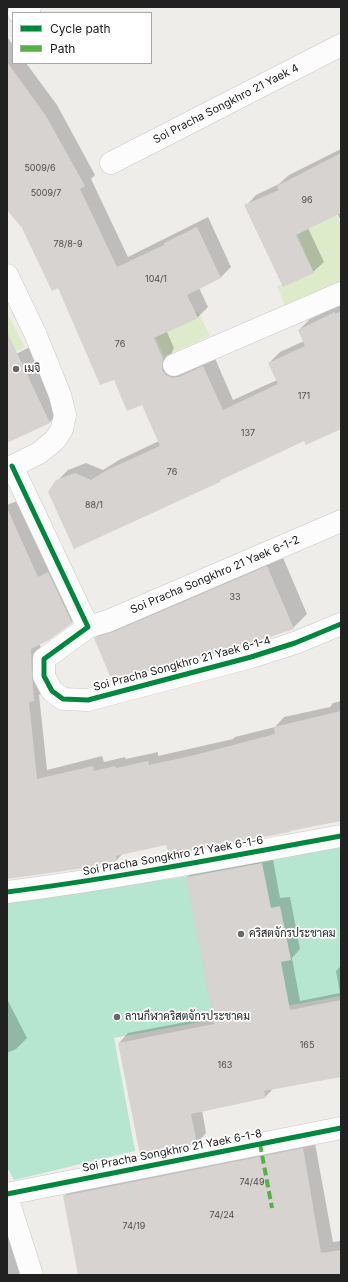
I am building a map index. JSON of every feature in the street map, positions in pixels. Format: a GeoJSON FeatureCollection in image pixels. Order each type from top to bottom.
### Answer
{"type":"FeatureCollection","features":[{"type":"Feature","properties":{"kind":"street"},"geometry":{"type":"LineString","coordinates":[[21,12],[30,7]]}},
{"type":"Feature","properties":{"kind":"street","name":"Soi Pracha Songkhro 21 Yaek 4"},"geometry":{"type":"LineString","coordinates":[[111,163],[341,45]]}},
{"type":"Feature","properties":{"kind":"street"},"geometry":{"type":"LineString","coordinates":[[7,274],[40,345],[60,395],[65,415],[62,429],[56,440],[39,453],[10,467],[88,626]]}},
{"type":"Feature","properties":{"kind":"street"},"geometry":{"type":"LineString","coordinates":[[174,365],[341,293]]}},
{"type":"Feature","properties":{"kind":"street","name":"Soi Pracha Songkhro 21 Yaek 6-1-2"},"geometry":{"type":"LineString","coordinates":[[88,626],[108,621],[341,521]]}},
{"type":"Feature","properties":{"kind":"street","name":"Soi Pracha Songkhro 21 Yaek 6-1-4"},"geometry":{"type":"LineString","coordinates":[[88,626],[44,659],[44,676],[52,691],[63,699],[88,700],[229,663],[295,643],[341,624]]}},
{"type":"Feature","properties":{"kind":"street","name":"Soi Pracha Songkhro 21 Yaek 6-1-6"},"geometry":{"type":"LineString","coordinates":[[7,892],[56,886],[341,836]]}},
{"type":"Feature","properties":{"kind":"street","name":"Soi Pracha Songkhro 21 Yaek 6-1-8"},"geometry":{"type":"LineString","coordinates":[[7,1196],[341,1128]]}},
{"type":"Feature","properties":{"kind":"street"},"geometry":{"type":"LineString","coordinates":[[7,1196],[32,1275]]}},
{"type":"Feature","properties":{"kind":"green space"},"geometry":{"type":"Polygon","coordinates":[[[337,215],[341,224],[341,282],[286,308],[277,286],[313,273],[298,234],[337,215]]]}},
{"type":"Feature","properties":{"kind":"green space"},"geometry":{"type":"Polygon","coordinates":[[[198,311],[210,336],[164,356],[153,331],[198,311]]]}},
{"type":"Feature","properties":{"kind":"green space"},"geometry":{"type":"Polygon","coordinates":[[[7,313],[25,347],[7,356],[7,313]]]}},
{"type":"Feature","properties":{"kind":"green space","name":"ลานกีฬาคริสตจักรประชาคม"},"geometry":{"type":"Polygon","coordinates":[[[341,846],[341,996],[114,1038],[135,1151],[14,1180],[7,1167],[7,900],[177,878],[341,846]]]}},
{"type":"Feature","properties":{"kind":"building"},"geometry":{"type":"Polygon","coordinates":[[[7,62],[46,116],[85,186],[80,189],[117,267],[164,245],[164,243],[197,227],[221,278],[187,295],[198,318],[154,338],[163,359],[162,370],[166,375],[172,378],[179,377],[203,366],[223,410],[278,384],[268,363],[305,346],[298,330],[335,312],[335,314],[341,311],[341,429],[306,445],[304,441],[219,481],[220,482],[74,549],[48,492],[56,480],[75,473],[91,480],[107,470],[160,446],[142,405],[127,411],[114,380],[100,385],[58,288],[52,291],[22,228],[7,210],[7,62]]]}},
{"type":"Feature","properties":{"kind":"building"},"geometry":{"type":"Polygon","coordinates":[[[341,153],[341,213],[296,235],[314,273],[283,287],[244,205],[279,190],[277,186],[341,153]]]}},
{"type":"Feature","properties":{"kind":"building"},"geometry":{"type":"Polygon","coordinates":[[[7,332],[50,423],[7,443],[7,332]]]}},
{"type":"Feature","properties":{"kind":"building"},"geometry":{"type":"Polygon","coordinates":[[[7,508],[38,577],[48,572],[72,623],[49,640],[31,649],[34,701],[29,702],[37,779],[93,766],[94,771],[148,761],[149,765],[195,755],[275,734],[274,727],[341,711],[341,821],[169,855],[166,845],[116,856],[117,861],[92,867],[7,879],[7,508]]]}},
{"type":"Feature","properties":{"kind":"building"},"geometry":{"type":"Polygon","coordinates":[[[267,566],[294,629],[239,647],[112,681],[94,638],[113,632],[267,566]]]}},
{"type":"Feature","properties":{"kind":"building"},"geometry":{"type":"Polygon","coordinates":[[[262,863],[271,908],[280,906],[291,960],[281,962],[290,1010],[341,1000],[341,1077],[264,1091],[266,1098],[191,1114],[197,1144],[140,1155],[118,1043],[214,1024],[186,877],[262,863]]]}},
{"type":"Feature","properties":{"kind":"building"},"geometry":{"type":"Polygon","coordinates":[[[303,1148],[321,1253],[341,1250],[341,1275],[78,1275],[63,1196],[303,1148]]]}},
{"type":"Feature","properties":{"kind":"marked path"},"geometry":{"type":"LineString","coordinates":[[260,1144],[272,1208]]}},
{"type":"Feature","properties":{"kind":"cycle path"},"geometry":{"type":"LineString","coordinates":[[12,466],[88,627],[44,659],[44,676],[52,691],[63,699],[88,700],[251,657],[295,643],[341,624]]}},
{"type":"Feature","properties":{"kind":"cycle path"},"geometry":{"type":"LineString","coordinates":[[7,892],[133,873],[341,836]]}},
{"type":"Feature","properties":{"kind":"cycle path"},"geometry":{"type":"LineString","coordinates":[[7,1194],[341,1128]]}},
{"type":"Feature","properties":{"kind":"place","name":"เมจิ"},"geometry":{"type":"Point","coordinates":[16,369]}},
{"type":"Feature","properties":{"kind":"place","name":"คริสตจักรประชาคม"},"geometry":{"type":"Point","coordinates":[241,934]}},
{"type":"Feature","properties":{"kind":"place","name":"ลานกีฬาคริสตจักรประชาคม"},"geometry":{"type":"Point","coordinates":[117,1017]}}]}
